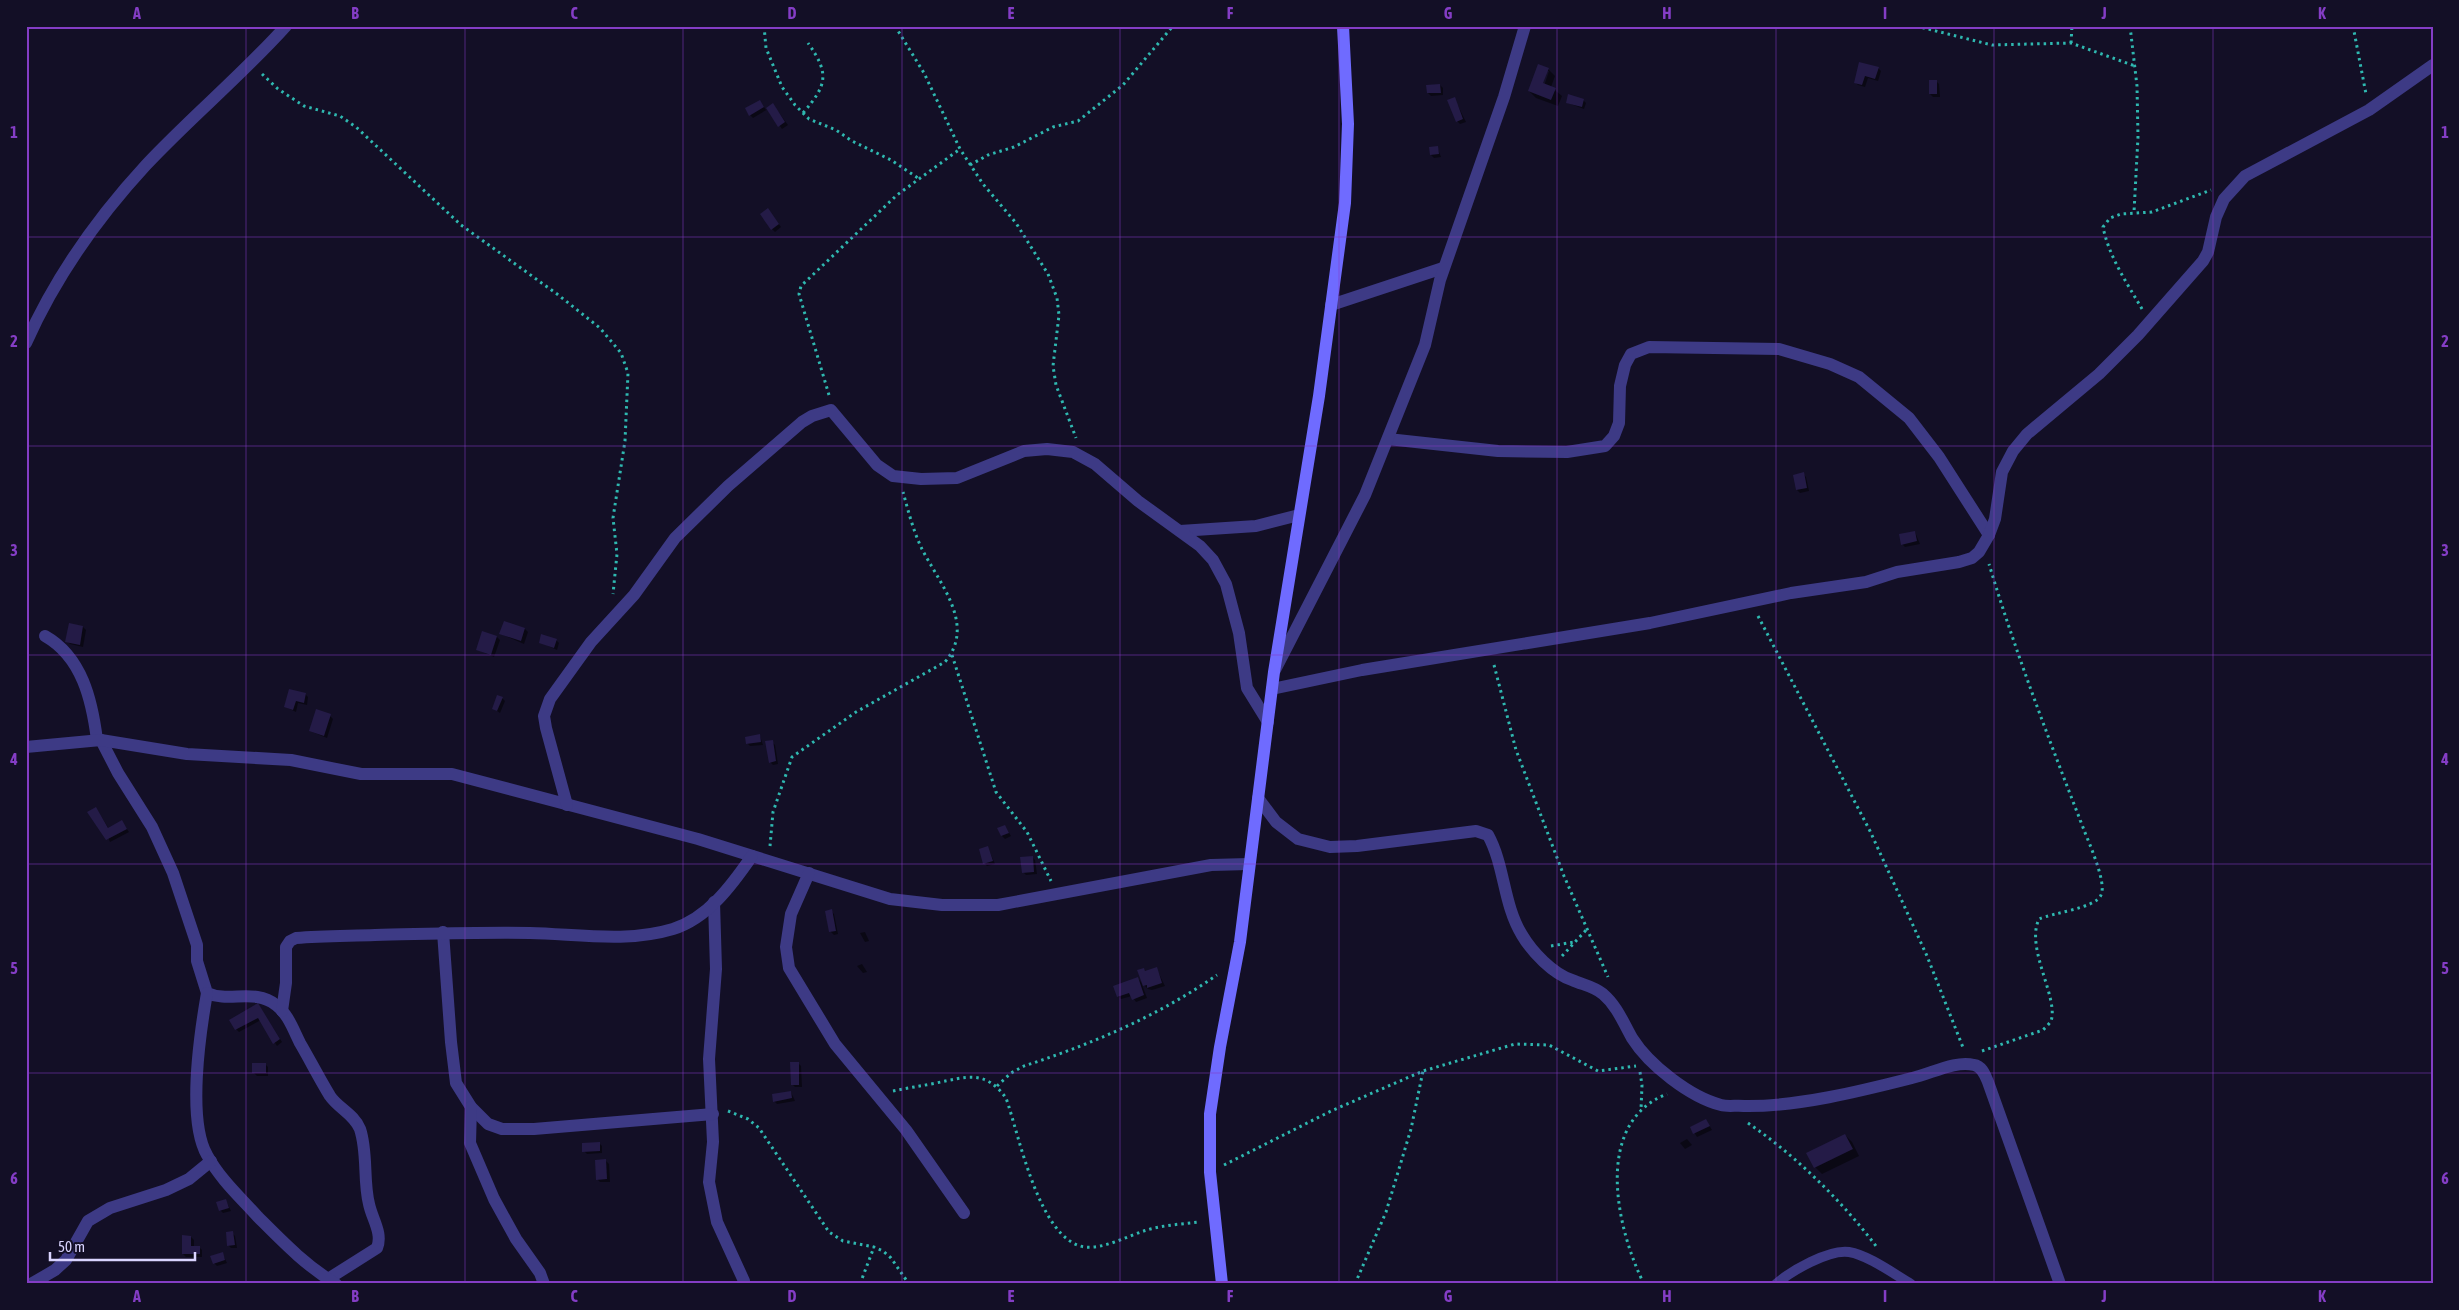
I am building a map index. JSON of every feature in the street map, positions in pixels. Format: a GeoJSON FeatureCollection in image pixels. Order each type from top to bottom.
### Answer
{"type":"FeatureCollection","features":[{"type":"Feature","properties":{"kind":"main road"},"geometry":{"type":"LineString","coordinates":[[1222,1284],[1210,1172],[1210,1114],[1236,962],[1274,672],[1345,203],[1348,124],[1342,26]]}},
{"type":"Feature","properties":{"kind":"street"},"geometry":{"type":"LineString","coordinates":[[26,343],[38,316],[94,228],[146,165],[250,64],[286,26]]}},
{"type":"Feature","properties":{"kind":"street"},"geometry":{"type":"LineString","coordinates":[[1274,672],[1365,495],[1425,345],[1443,268],[1504,97],[1525,26]]}},
{"type":"Feature","properties":{"kind":"street"},"geometry":{"type":"LineString","coordinates":[[1272,689],[1352,672],[1650,623],[1752,602],[1866,582],[1896,572],[1959,562],[1972,558],[1986,540],[1995,519],[2002,472],[2013,451],[2027,434],[2099,374],[2150,322],[2203,261],[2208,252],[2216,217],[2224,199],[2245,176],[2369,110],[2433,65]]}},
{"type":"Feature","properties":{"kind":"street"},"geometry":{"type":"LineString","coordinates":[[1331,305],[1443,268]]}},
{"type":"Feature","properties":{"kind":"street"},"geometry":{"type":"LineString","coordinates":[[1388,439],[1498,451],[1566,452],[1593,450],[1605,446],[1614,436],[1619,422],[1620,386],[1625,366],[1631,354],[1649,347],[1779,348],[1830,364],[1859,377],[1909,418],[1939,457],[1986,540]]}},
{"type":"Feature","properties":{"kind":"street"},"geometry":{"type":"LineString","coordinates":[[567,805],[544,716],[550,699],[592,642],[634,595],[675,538],[697,514],[802,422],[812,416],[831,410],[877,465],[893,476],[956,478],[1024,451],[1047,449],[1073,452],[1095,464],[1138,501],[1200,546],[1214,560],[1226,584],[1239,633],[1247,688],[1268,722]]}},
{"type":"Feature","properties":{"kind":"street"},"geometry":{"type":"LineString","coordinates":[[1180,531],[1256,526],[1299,515]]}},
{"type":"Feature","properties":{"kind":"street"},"geometry":{"type":"LineString","coordinates":[[45,636],[57,643],[68,653],[79,670],[93,712],[99,740],[152,827],[173,873],[197,945],[197,961],[207,994],[198,1054],[197,1093],[200,1132],[211,1161],[221,1177],[273,1232],[310,1268],[332,1282],[377,1248],[379,1234],[368,1203],[360,1129],[348,1112],[331,1098],[289,1019],[282,1011],[266,998],[248,995],[218,998],[207,994]]}},
{"type":"Feature","properties":{"kind":"street"},"geometry":{"type":"LineString","coordinates":[[26,740],[51,747]]}},
{"type":"Feature","properties":{"kind":"street"},"geometry":{"type":"LineString","coordinates":[[26,747],[51,747],[99,740],[187,754],[291,760],[361,774],[452,774],[698,839],[890,899],[942,905],[998,905],[1211,865],[1249,864]]}},
{"type":"Feature","properties":{"kind":"street"},"geometry":{"type":"LineString","coordinates":[[1258,798],[1276,822],[1298,839],[1330,847],[1357,846],[1484,832],[1488,835],[1493,845],[1504,892],[1513,917],[1523,936],[1534,950],[1552,968],[1570,980],[1589,985],[1603,994],[1618,1010],[1633,1039],[1652,1062],[1684,1088],[1722,1105],[1786,1104],[1878,1086],[1965,1062],[1978,1066],[1988,1082],[2060,1284]]}},
{"type":"Feature","properties":{"kind":"street"},"geometry":{"type":"LineString","coordinates":[[282,1011],[286,983],[286,947],[290,941],[317,936],[443,932],[565,933],[610,937],[648,935],[674,929],[704,913],[731,886],[752,856]]}},
{"type":"Feature","properties":{"kind":"street"},"geometry":{"type":"LineString","coordinates":[[809,873],[791,914],[786,946],[789,968],[835,1044],[875,1095],[906,1130],[964,1213]]}},
{"type":"Feature","properties":{"kind":"street"},"geometry":{"type":"LineString","coordinates":[[714,902],[716,969],[709,1059],[712,1109],[712,1163],[709,1182],[717,1222],[744,1281]]}},
{"type":"Feature","properties":{"kind":"street"},"geometry":{"type":"LineString","coordinates":[[443,932],[456,1083],[471,1106],[488,1124],[502,1129],[534,1130],[712,1109]]}},
{"type":"Feature","properties":{"kind":"street"},"geometry":{"type":"LineString","coordinates":[[471,1106],[470,1143],[502,1214],[544,1284]]}},
{"type":"Feature","properties":{"kind":"street"},"geometry":{"type":"LineString","coordinates":[[31,1284],[55,1270],[66,1260],[88,1221],[110,1208],[166,1190],[188,1179],[211,1161]]}},
{"type":"Feature","properties":{"kind":"lane"},"geometry":{"type":"LineString","coordinates":[[1776,1284],[1784,1277],[1833,1253],[1849,1252],[1911,1284]]}},
{"type":"Feature","properties":{"kind":"path"},"geometry":{"type":"LineString","coordinates":[[764,26],[766,48],[782,86],[809,119],[836,130],[852,141],[891,160],[918,178]]}},
{"type":"Feature","properties":{"kind":"path"},"geometry":{"type":"LineString","coordinates":[[895,26],[924,73],[970,165],[998,205],[1016,223],[1048,274],[1057,298],[1058,315],[1053,366],[1056,385],[1084,458]]}},
{"type":"Feature","properties":{"kind":"path"},"geometry":{"type":"LineString","coordinates":[[970,165],[988,155],[1014,147],[1053,127],[1078,122],[1123,84],[1173,26]]}},
{"type":"Feature","properties":{"kind":"path"},"geometry":{"type":"LineString","coordinates":[[1916,26],[1992,44],[2071,43],[2135,66]]}},
{"type":"Feature","properties":{"kind":"path"},"geometry":{"type":"LineString","coordinates":[[2071,43],[2072,26]]}},
{"type":"Feature","properties":{"kind":"path"},"geometry":{"type":"LineString","coordinates":[[2130,26],[2135,66],[2138,147],[2134,212]]}},
{"type":"Feature","properties":{"kind":"path"},"geometry":{"type":"LineString","coordinates":[[2353,26],[2369,110]]}},
{"type":"Feature","properties":{"kind":"path"},"geometry":{"type":"LineString","coordinates":[[803,113],[819,92],[825,76],[817,55],[808,43]]}},
{"type":"Feature","properties":{"kind":"path"},"geometry":{"type":"LineString","coordinates":[[250,64],[278,89],[304,106],[340,116],[356,127],[461,225],[600,328],[621,353],[628,372],[625,441],[613,518],[616,554],[610,621]]}},
{"type":"Feature","properties":{"kind":"path"},"geometry":{"type":"LineString","coordinates":[[831,410],[824,376],[800,294],[801,286],[853,235],[918,178],[960,148]]}},
{"type":"Feature","properties":{"kind":"path"},"geometry":{"type":"LineString","coordinates":[[2150,322],[2125,281],[2106,240],[2103,227],[2110,218],[2134,212],[2152,212],[2170,207],[2220,187]]}},
{"type":"Feature","properties":{"kind":"path"},"geometry":{"type":"LineString","coordinates":[[769,861],[772,812],[792,757],[856,712],[946,662],[958,640],[954,607],[920,546],[899,477]]}},
{"type":"Feature","properties":{"kind":"path"},"geometry":{"type":"LineString","coordinates":[[1752,602],[1874,838],[1926,956],[1965,1062],[1979,1052],[2043,1030],[2050,1022],[2052,1013],[2039,958],[2035,927],[2039,919],[2050,914],[2095,902],[2101,897],[2103,889],[2092,849],[2026,677],[1986,540]]}},
{"type":"Feature","properties":{"kind":"path"},"geometry":{"type":"LineString","coordinates":[[1490,649],[1516,750],[1564,876],[1609,979]]}},
{"type":"Feature","properties":{"kind":"path"},"geometry":{"type":"LineString","coordinates":[[952,654],[996,792],[1027,832],[1056,893]]}},
{"type":"Feature","properties":{"kind":"path"},"geometry":{"type":"LineString","coordinates":[[1552,968],[1588,928]]}},
{"type":"Feature","properties":{"kind":"path"},"geometry":{"type":"LineString","coordinates":[[1534,950],[1575,942]]}},
{"type":"Feature","properties":{"kind":"path"},"geometry":{"type":"LineString","coordinates":[[997,1086],[1011,1073],[1024,1066],[1129,1027],[1179,1001],[1236,962]]}},
{"type":"Feature","properties":{"kind":"path"},"geometry":{"type":"LineString","coordinates":[[1633,1039],[1642,1085],[1641,1111]]}},
{"type":"Feature","properties":{"kind":"path"},"geometry":{"type":"LineString","coordinates":[[1210,1172],[1331,1111],[1423,1071],[1515,1044],[1549,1045],[1598,1071],[1639,1066]]}},
{"type":"Feature","properties":{"kind":"path"},"geometry":{"type":"LineString","coordinates":[[1355,1284],[1386,1212],[1411,1129],[1423,1071]]}},
{"type":"Feature","properties":{"kind":"path"},"geometry":{"type":"LineString","coordinates":[[875,1095],[961,1077],[978,1077],[997,1086],[1006,1098],[1028,1174],[1038,1196],[1058,1231],[1071,1242],[1084,1247],[1103,1245],[1148,1229],[1216,1221]]}},
{"type":"Feature","properties":{"kind":"path"},"geometry":{"type":"LineString","coordinates":[[1644,1284],[1625,1238],[1618,1204],[1617,1165],[1630,1124],[1641,1111],[1662,1096],[1684,1088]]}},
{"type":"Feature","properties":{"kind":"path"},"geometry":{"type":"LineString","coordinates":[[712,1109],[748,1119],[759,1128],[829,1232],[843,1241],[874,1247],[891,1258],[908,1284]]}},
{"type":"Feature","properties":{"kind":"path"},"geometry":{"type":"LineString","coordinates":[[1746,1122],[1784,1150],[1854,1218],[1894,1274]]}},
{"type":"Feature","properties":{"kind":"path"},"geometry":{"type":"LineString","coordinates":[[860,1284],[874,1247]]}},
{"type":"Feature","properties":{"kind":"building"},"geometry":{"type":"Polygon","coordinates":[[[1859,62],[1879,67],[1875,79],[1865,76],[1862,85],[1854,83],[1859,62]]]}},
{"type":"Feature","properties":{"kind":"building"},"geometry":{"type":"Polygon","coordinates":[[[1538,64],[1549,68],[1543,83],[1556,88],[1551,100],[1528,91],[1538,64]]]}},
{"type":"Feature","properties":{"kind":"building"},"geometry":{"type":"Polygon","coordinates":[[[1929,80],[1937,80],[1937,94],[1929,94],[1929,80]]]}},
{"type":"Feature","properties":{"kind":"building"},"geometry":{"type":"Polygon","coordinates":[[[1440,84],[1441,93],[1427,93],[1426,85],[1440,84]]]}},
{"type":"Feature","properties":{"kind":"building"},"geometry":{"type":"Polygon","coordinates":[[[1568,94],[1584,99],[1582,107],[1566,103],[1568,94]]]}},
{"type":"Feature","properties":{"kind":"building"},"geometry":{"type":"Polygon","coordinates":[[[1455,97],[1463,119],[1456,122],[1447,100],[1455,97]]]}},
{"type":"Feature","properties":{"kind":"building"},"geometry":{"type":"Polygon","coordinates":[[[760,100],[764,107],[749,116],[745,108],[760,100]]]}},
{"type":"Feature","properties":{"kind":"building"},"geometry":{"type":"Polygon","coordinates":[[[773,103],[785,122],[778,127],[766,108],[773,103]]]}},
{"type":"Feature","properties":{"kind":"building"},"geometry":{"type":"Polygon","coordinates":[[[1438,146],[1439,154],[1430,155],[1429,147],[1438,146]]]}},
{"type":"Feature","properties":{"kind":"building"},"geometry":{"type":"Polygon","coordinates":[[[768,208],[779,224],[771,230],[760,214],[768,208]]]}},
{"type":"Feature","properties":{"kind":"building"},"geometry":{"type":"Polygon","coordinates":[[[1804,472],[1807,488],[1796,490],[1793,475],[1804,472]]]}},
{"type":"Feature","properties":{"kind":"building"},"geometry":{"type":"Polygon","coordinates":[[[1915,531],[1917,541],[1901,545],[1899,534],[1915,531]]]}},
{"type":"Feature","properties":{"kind":"building"},"geometry":{"type":"Polygon","coordinates":[[[504,621],[525,628],[521,641],[499,634],[504,621]]]}},
{"type":"Feature","properties":{"kind":"building"},"geometry":{"type":"Polygon","coordinates":[[[69,623],[83,626],[80,645],[65,642],[69,623]]]}},
{"type":"Feature","properties":{"kind":"building"},"geometry":{"type":"Polygon","coordinates":[[[482,631],[497,636],[491,655],[476,650],[482,631]]]}},
{"type":"Feature","properties":{"kind":"building"},"geometry":{"type":"Polygon","coordinates":[[[541,634],[557,639],[554,648],[539,643],[541,634]]]}},
{"type":"Feature","properties":{"kind":"building"},"geometry":{"type":"Polygon","coordinates":[[[289,689],[306,693],[304,703],[296,701],[293,710],[284,707],[289,689]]]}},
{"type":"Feature","properties":{"kind":"building"},"geometry":{"type":"Polygon","coordinates":[[[497,695],[503,697],[497,711],[492,709],[497,695]]]}},
{"type":"Feature","properties":{"kind":"building"},"geometry":{"type":"Polygon","coordinates":[[[316,709],[331,714],[324,736],[309,731],[316,709]]]}},
{"type":"Feature","properties":{"kind":"building"},"geometry":{"type":"Polygon","coordinates":[[[760,734],[761,742],[746,744],[745,737],[760,734]]]}},
{"type":"Feature","properties":{"kind":"building"},"geometry":{"type":"Polygon","coordinates":[[[773,740],[776,761],[769,763],[765,741],[773,740]]]}},
{"type":"Feature","properties":{"kind":"building"},"geometry":{"type":"Polygon","coordinates":[[[96,807],[108,828],[122,820],[127,829],[106,840],[87,812],[96,807]]]}},
{"type":"Feature","properties":{"kind":"building"},"geometry":{"type":"Polygon","coordinates":[[[1005,825],[1009,833],[1001,836],[997,828],[1005,825]]]}},
{"type":"Feature","properties":{"kind":"building"},"geometry":{"type":"Polygon","coordinates":[[[988,846],[993,861],[983,864],[979,849],[988,846]]]}},
{"type":"Feature","properties":{"kind":"building"},"geometry":{"type":"Polygon","coordinates":[[[1033,856],[1034,872],[1022,873],[1020,857],[1033,856]]]}},
{"type":"Feature","properties":{"kind":"building"},"geometry":{"type":"Polygon","coordinates":[[[832,909],[836,931],[829,932],[825,911],[832,909]]]}},
{"type":"Feature","properties":{"kind":"building"},"geometry":{"type":"Polygon","coordinates":[[[1157,967],[1162,983],[1147,988],[1147,985],[1143,986],[1137,970],[1144,968],[1145,971],[1157,967]]]}},
{"type":"Feature","properties":{"kind":"building"},"geometry":{"type":"Polygon","coordinates":[[[1138,977],[1144,995],[1132,1000],[1129,993],[1117,997],[1113,986],[1138,977]]]}},
{"type":"Feature","properties":{"kind":"building"},"geometry":{"type":"Polygon","coordinates":[[[258,1003],[280,1039],[273,1044],[258,1018],[235,1030],[229,1020],[258,1003]]]}},
{"type":"Feature","properties":{"kind":"building"},"geometry":{"type":"Polygon","coordinates":[[[790,1062],[799,1062],[799,1085],[791,1085],[790,1062]]]}},
{"type":"Feature","properties":{"kind":"building"},"geometry":{"type":"Polygon","coordinates":[[[252,1063],[266,1063],[266,1073],[252,1073],[252,1063]]]}},
{"type":"Feature","properties":{"kind":"building"},"geometry":{"type":"Polygon","coordinates":[[[791,1091],[792,1098],[773,1102],[772,1094],[791,1091]]]}},
{"type":"Feature","properties":{"kind":"building"},"geometry":{"type":"Polygon","coordinates":[[[1706,1119],[1710,1126],[1693,1134],[1690,1127],[1706,1119]]]}},
{"type":"Feature","properties":{"kind":"building"},"geometry":{"type":"Polygon","coordinates":[[[1845,1134],[1853,1149],[1814,1168],[1806,1153],[1845,1134]]]}},
{"type":"Feature","properties":{"kind":"building"},"geometry":{"type":"Polygon","coordinates":[[[600,1142],[600,1151],[582,1152],[582,1143],[600,1142]]]}},
{"type":"Feature","properties":{"kind":"building"},"geometry":{"type":"Polygon","coordinates":[[[606,1159],[607,1179],[596,1180],[595,1160],[606,1159]]]}},
{"type":"Feature","properties":{"kind":"building"},"geometry":{"type":"Polygon","coordinates":[[[226,1199],[229,1208],[219,1211],[216,1202],[226,1199]]]}},
{"type":"Feature","properties":{"kind":"building"},"geometry":{"type":"Polygon","coordinates":[[[233,1231],[235,1245],[227,1246],[226,1232],[233,1231]]]}},
{"type":"Feature","properties":{"kind":"building"},"geometry":{"type":"Polygon","coordinates":[[[182,1235],[191,1236],[191,1246],[200,1246],[200,1254],[182,1254],[182,1235]]]}},
{"type":"Feature","properties":{"kind":"building"},"geometry":{"type":"Polygon","coordinates":[[[223,1252],[225,1260],[213,1264],[210,1256],[223,1252]]]}}]}
